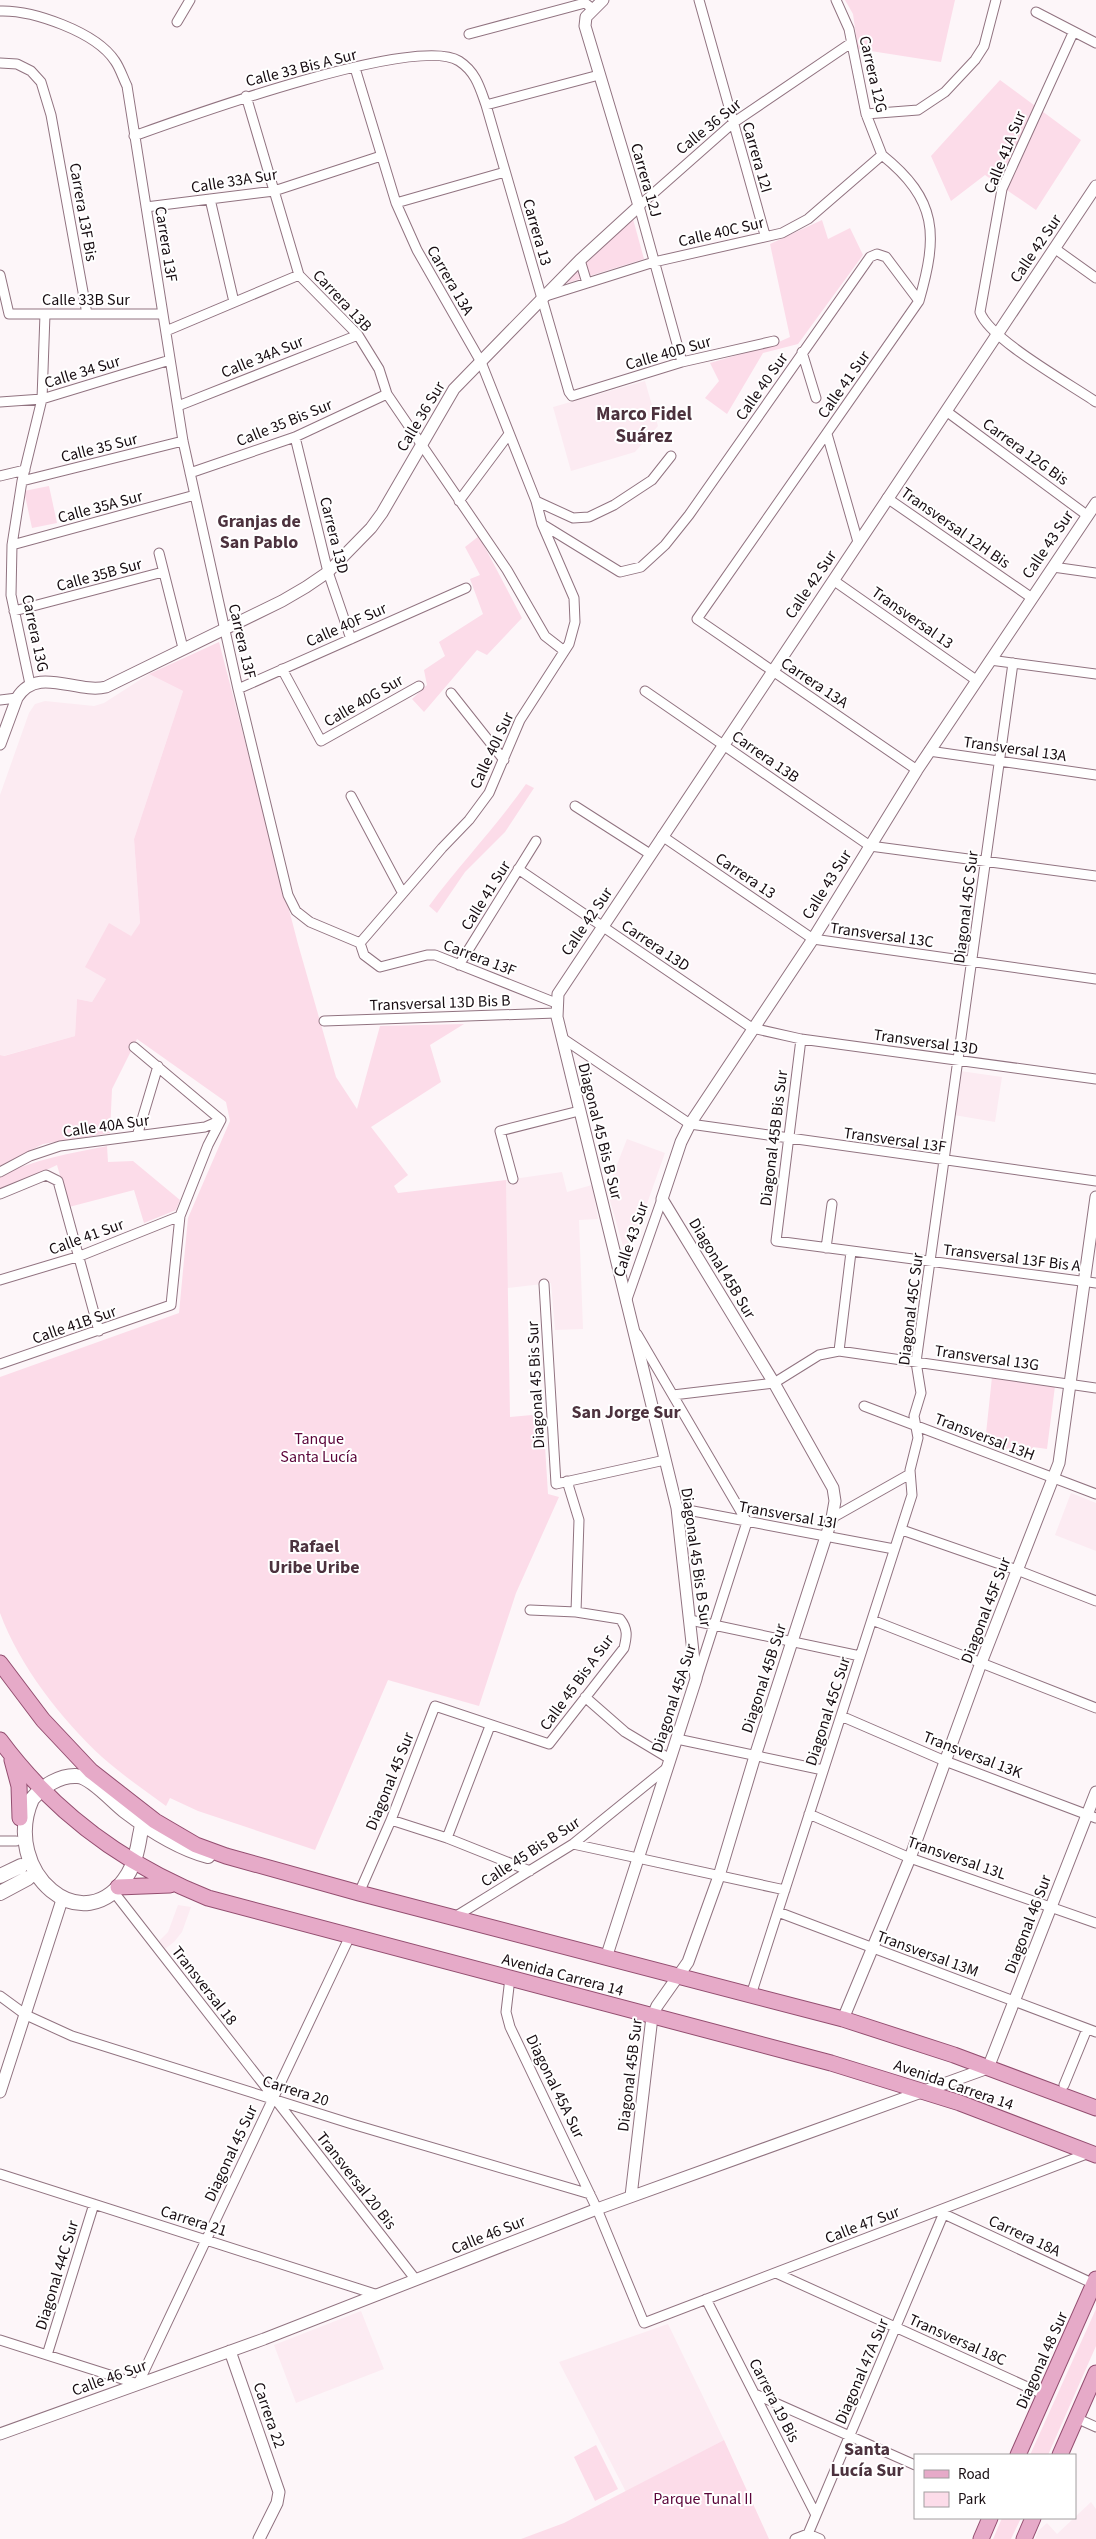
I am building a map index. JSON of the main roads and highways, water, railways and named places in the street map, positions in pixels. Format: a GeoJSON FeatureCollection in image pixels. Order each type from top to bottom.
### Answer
{"type":"FeatureCollection","features":[{"type":"Feature","properties":{"kind":"main road","name":"Avenida Carrera 14"},"geometry":{"type":"LineString","coordinates":[[0,1663],[43,1720],[78,1758],[142,1818]]}},
{"type":"Feature","properties":{"kind":"main road","name":"Avenida Carrera 14"},"geometry":{"type":"LineString","coordinates":[[4,1746],[42,1790],[102,1841],[133,1862],[176,1885],[230,1905],[814,2058],[923,2091],[1093,2154]]}},
{"type":"Feature","properties":{"kind":"main road"},"geometry":{"type":"LineString","coordinates":[[4,1746],[20,1786],[20,1818],[16,1841],[21,1866],[28,1878],[49,1896],[83,1903],[99,1899],[116,1889],[129,1874],[142,1818]]}},
{"type":"Feature","properties":{"kind":"main road","name":"Avenida Carrera 14"},"geometry":{"type":"LineString","coordinates":[[42,1790],[63,1778],[83,1776],[142,1818],[196,1845],[253,1864],[452,1918],[843,2019],[988,2068],[1096,2108]]}},
{"type":"Feature","properties":{"kind":"main road"},"geometry":{"type":"LineString","coordinates":[[20,1818],[26,1807],[42,1790]]}},
{"type":"Feature","properties":{"kind":"main road"},"geometry":{"type":"LineString","coordinates":[[0,1876],[21,1866]]}},
{"type":"Feature","properties":{"kind":"main road"},"geometry":{"type":"LineString","coordinates":[[0,1892],[28,1878]]}},
{"type":"Feature","properties":{"kind":"main road"},"geometry":{"type":"LineString","coordinates":[[116,1889],[162,1884],[176,1885]]}},
{"type":"Feature","properties":{"kind":"main road","name":"Diagonal 48 Sur"},"geometry":{"type":"LineString","coordinates":[[1018,2454],[1095,2282]]}},
{"type":"Feature","properties":{"kind":"main road"},"geometry":{"type":"LineString","coordinates":[[1060,2454],[1096,2373]]}},
{"type":"Feature","properties":{"kind":"main road"},"geometry":{"type":"LineString","coordinates":[[981,2539],[990,2519]]}},
{"type":"Feature","properties":{"kind":"main road"},"geometry":{"type":"LineString","coordinates":[[1024,2539],[1033,2519]]}},
{"type":"Feature","properties":{"kind":"district","name":"Marco Fidel Suárez"},"geometry":{"type":"Point","coordinates":[644,424]}},
{"type":"Feature","properties":{"kind":"district","name":"Granjas de San Pablo"},"geometry":{"type":"Point","coordinates":[259,531]}},
{"type":"Feature","properties":{"kind":"district","name":"San Jorge Sur"},"geometry":{"type":"Point","coordinates":[626,1412]}},
{"type":"Feature","properties":{"kind":"district","name":"Rafael Uribe Uribe"},"geometry":{"type":"Point","coordinates":[314,1556]}},
{"type":"Feature","properties":{"kind":"district","name":"Santa Lucía Sur"},"geometry":{"type":"Point","coordinates":[867,2459]}},
{"type":"Feature","properties":{"kind":"park label","name":"Tanque Santa Lucía"},"geometry":{"type":"Point","coordinates":[319,1447]}},
{"type":"Feature","properties":{"kind":"park label","name":"Parque Tunal II"},"geometry":{"type":"Point","coordinates":[703,2498]}}]}
